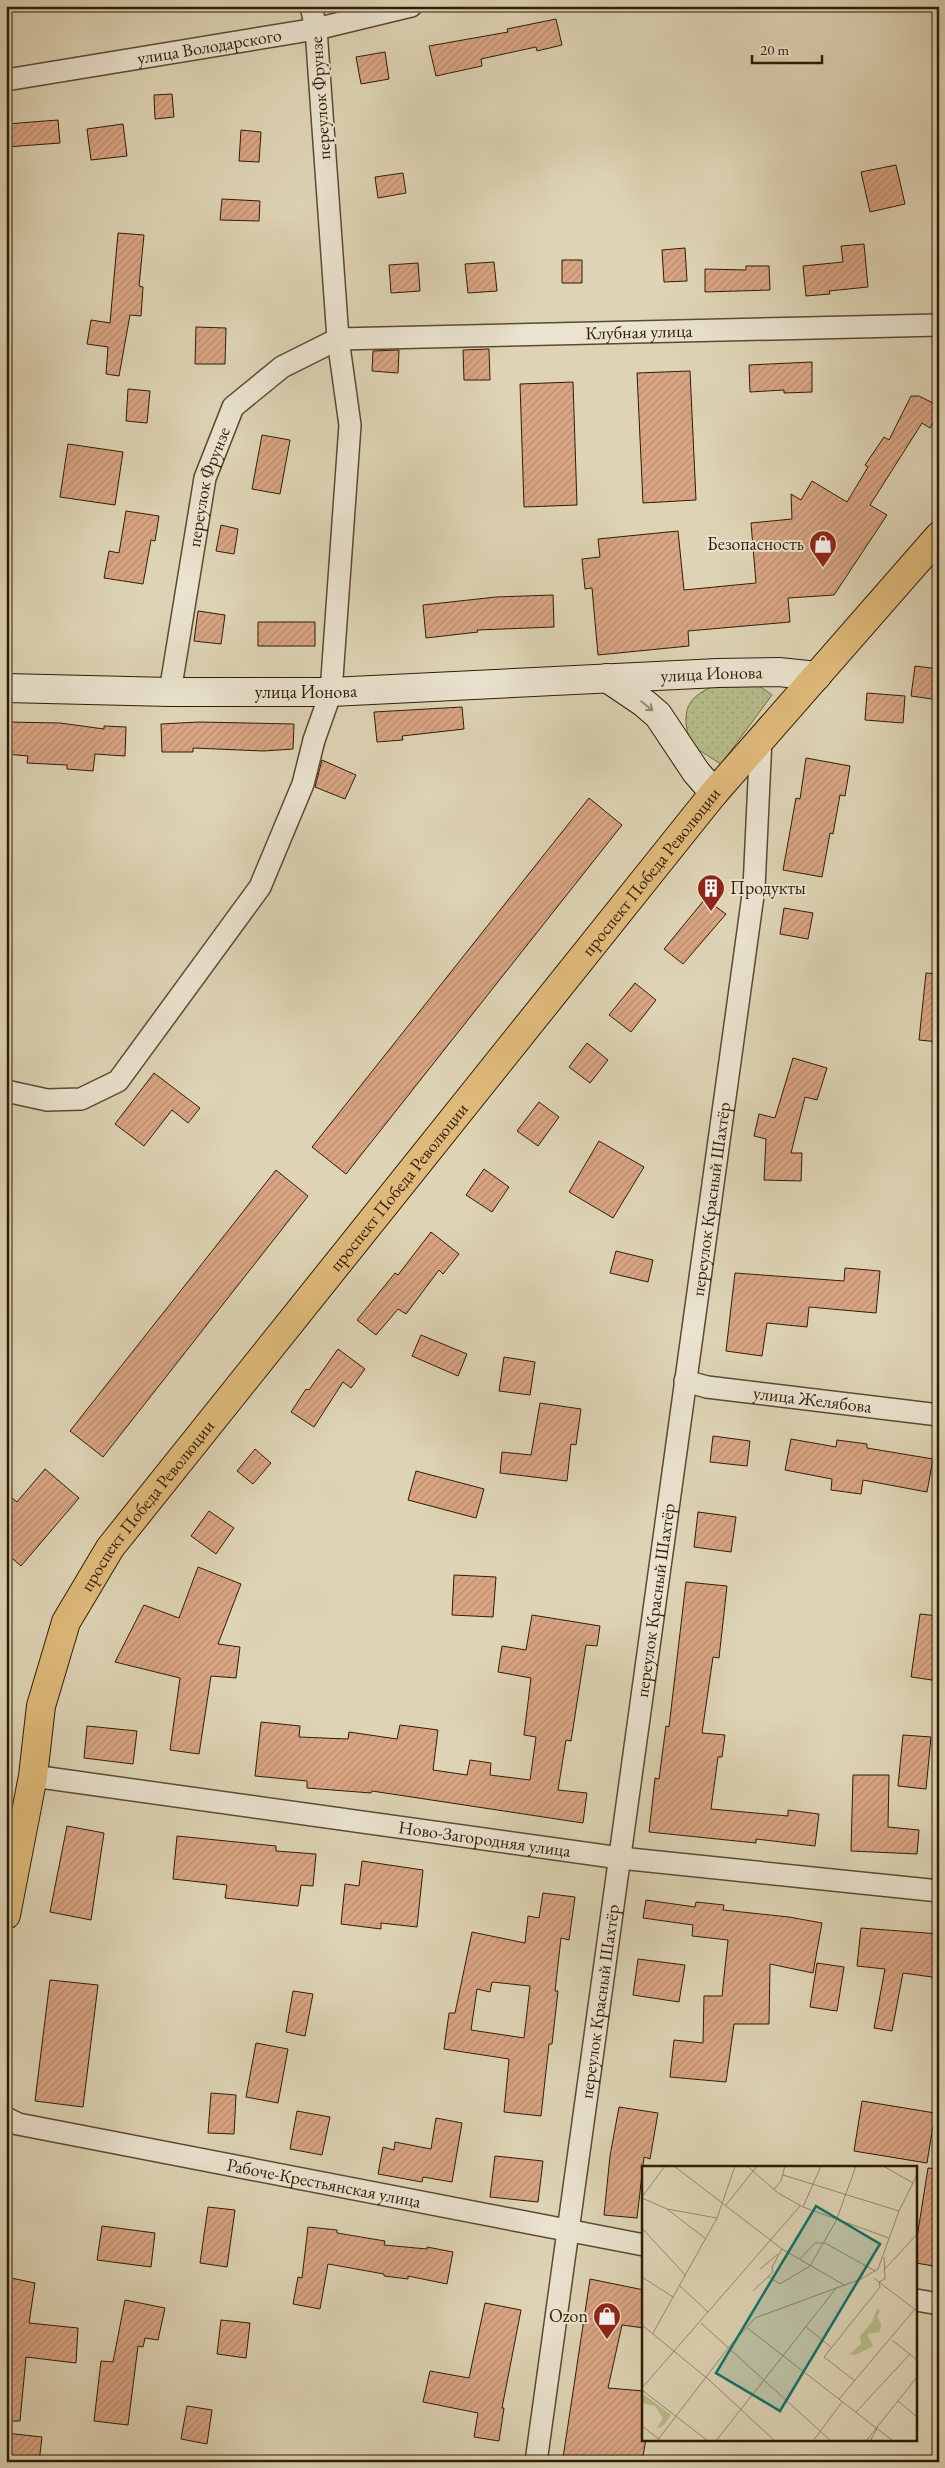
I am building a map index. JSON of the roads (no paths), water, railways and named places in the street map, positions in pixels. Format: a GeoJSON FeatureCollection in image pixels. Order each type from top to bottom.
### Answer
{"type":"FeatureCollection","features":[{"type":"Feature","properties":{"kind":"main road","name":"проспект Победа Революции"},"geometry":{"type":"LineString","coordinates":[[6,1915],[33,1776],[41,1706],[66,1622],[110,1548],[714,793],[939,536]]}},
{"type":"Feature","properties":{"kind":"main road","name":"улица Ионова"},"geometry":{"type":"LineString","coordinates":[[6,688],[170,692],[331,692],[736,673],[779,672],[817,676]]}},
{"type":"Feature","properties":{"kind":"main road","name":"улица Ионова"},"geometry":{"type":"LineString","coordinates":[[607,678],[658,715],[696,772],[714,793]]}},
{"type":"Feature","properties":{"kind":"street","name":"переулок Фрунзе"},"geometry":{"type":"LineString","coordinates":[[6,1091],[47,1100],[82,1099],[118,1081],[260,887],[303,784],[314,740],[331,692],[350,426],[338,340],[316,29],[311,6]]}},
{"type":"Feature","properties":{"kind":"street","name":"улица Володарского"},"geometry":{"type":"LineString","coordinates":[[6,80],[316,29],[410,6]]}},
{"type":"Feature","properties":{"kind":"street","name":"Клубная улица"},"geometry":{"type":"LineString","coordinates":[[338,340],[939,325]]}},
{"type":"Feature","properties":{"kind":"street","name":"переулок Фрунзе"},"geometry":{"type":"LineString","coordinates":[[170,692],[205,478],[233,407],[282,367],[338,340]]}},
{"type":"Feature","properties":{"kind":"street","name":"переулок Красный Шахтёр"},"geometry":{"type":"LineString","coordinates":[[536,2462],[754,888],[761,738]]}},
{"type":"Feature","properties":{"kind":"street","name":"улица Желябова"},"geometry":{"type":"LineString","coordinates":[[685,1381],[707,1387],[939,1415]]}},
{"type":"Feature","properties":{"kind":"street","name":"Ново-Загородняя улица"},"geometry":{"type":"LineString","coordinates":[[33,1776],[620,1858],[939,1891]]}},
{"type":"Feature","properties":{"kind":"street","name":"Рабоче-Крестьянская улица"},"geometry":{"type":"LineString","coordinates":[[6,2118],[18,2124],[642,2245]]}},
{"type":"Feature","properties":{"kind":"street"},"geometry":{"type":"LineString","coordinates":[[918,2300],[939,2304]]}},
{"type":"Feature","properties":{"kind":"place","name":"Безопасность"},"geometry":{"type":"Point","coordinates":[823,568]}},
{"type":"Feature","properties":{"kind":"place","name":"Продукты"},"geometry":{"type":"Point","coordinates":[711,912]}},
{"type":"Feature","properties":{"kind":"place","name":"Ozon"},"geometry":{"type":"Point","coordinates":[607,2340]}}]}
